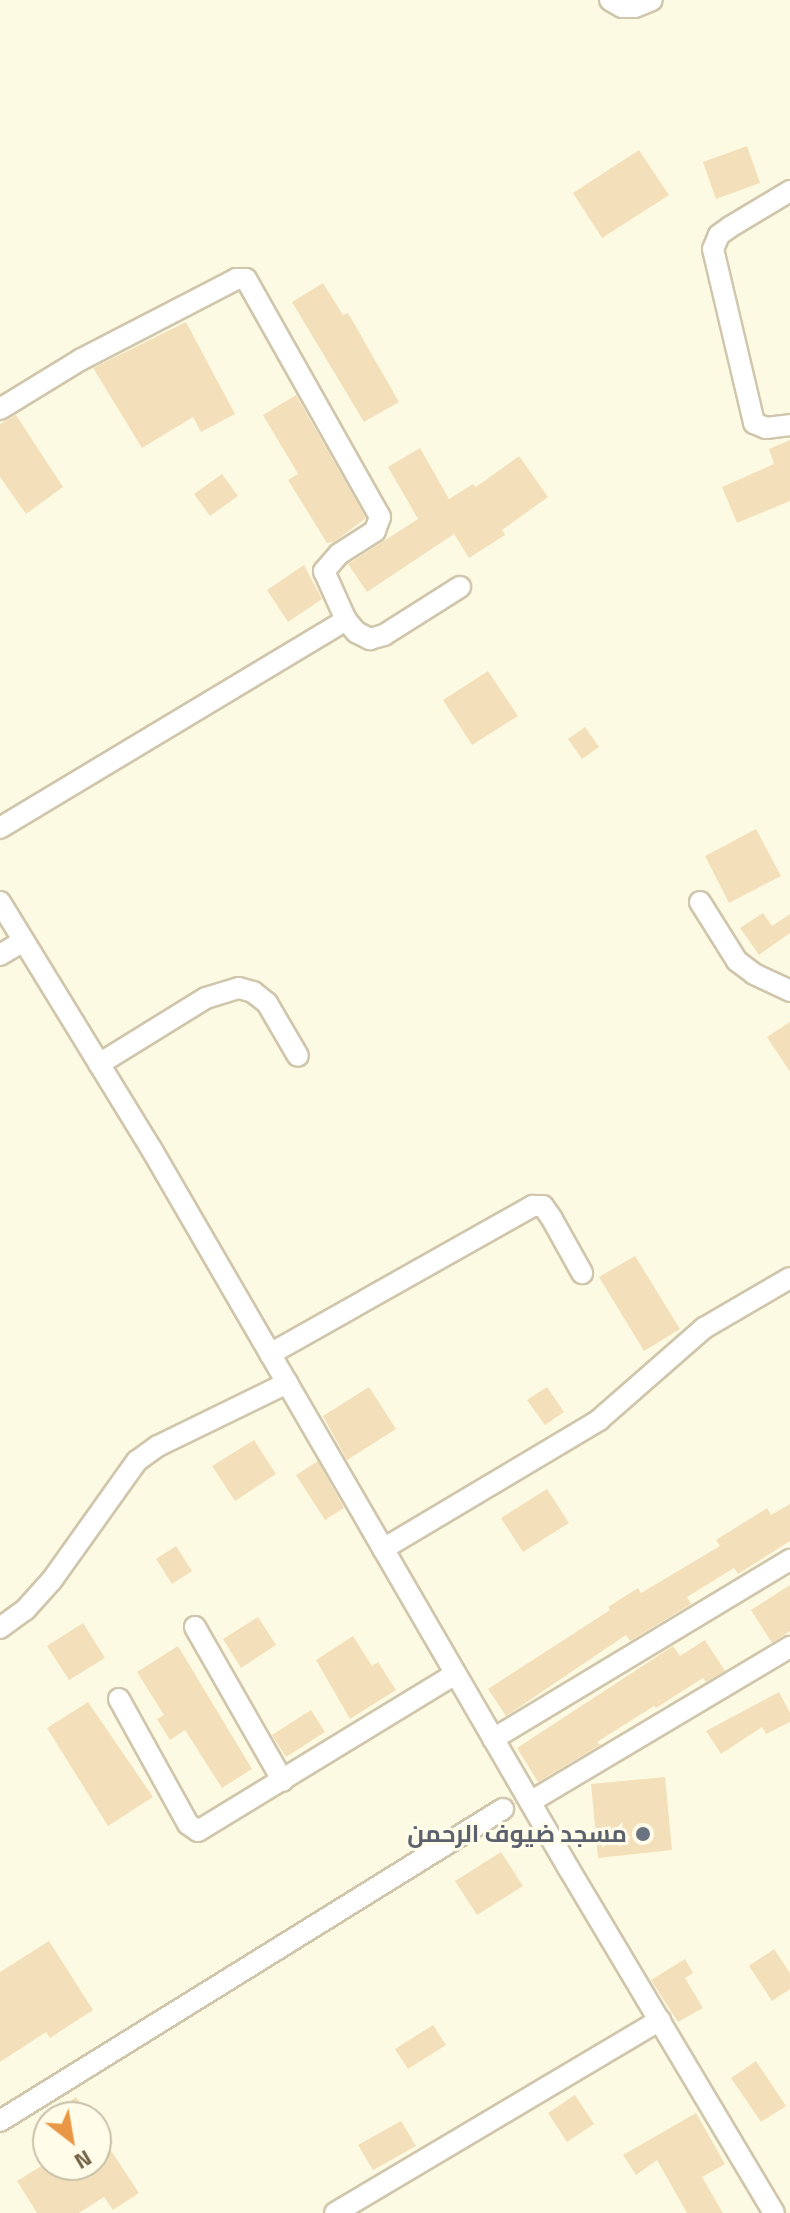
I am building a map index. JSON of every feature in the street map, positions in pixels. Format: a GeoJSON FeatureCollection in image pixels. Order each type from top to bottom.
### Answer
{"type":"FeatureCollection","features":[{"type":"Feature","properties":{"kind":"street"},"geometry":{"type":"LineString","coordinates":[[610,0],[622,7],[635,7],[652,0]]}},
{"type":"Feature","properties":{"kind":"street"},"geometry":{"type":"LineString","coordinates":[[790,191],[719,235],[713,249],[754,423],[766,428],[790,425]]}},
{"type":"Feature","properties":{"kind":"street"},"geometry":{"type":"LineString","coordinates":[[0,409],[80,360],[236,279],[246,279],[380,517],[375,531],[339,554],[324,571],[346,620],[356,632],[370,639],[384,635],[460,587]]}},
{"type":"Feature","properties":{"kind":"street"},"geometry":{"type":"LineString","coordinates":[[0,828],[346,620]]}},
{"type":"Feature","properties":{"kind":"street"},"geometry":{"type":"LineString","coordinates":[[0,902],[99,1064],[774,2213]]}},
{"type":"Feature","properties":{"kind":"street"},"geometry":{"type":"LineString","coordinates":[[700,902],[737,961],[754,974],[790,991]]}},
{"type":"Feature","properties":{"kind":"street"},"geometry":{"type":"LineString","coordinates":[[0,955],[23,941]]}},
{"type":"Feature","properties":{"kind":"street"},"geometry":{"type":"LineString","coordinates":[[99,1064],[206,998],[239,988],[253,992],[267,1003],[298,1056]]}},
{"type":"Feature","properties":{"kind":"street"},"geometry":{"type":"LineString","coordinates":[[270,1354],[533,1206],[543,1206],[582,1273]]}},
{"type":"Feature","properties":{"kind":"street"},"geometry":{"type":"LineString","coordinates":[[383,1549],[599,1420],[704,1328],[790,1278]]}},
{"type":"Feature","properties":{"kind":"street"},"geometry":{"type":"LineString","coordinates":[[0,1628],[25,1610],[52,1580],[137,1461],[158,1446],[287,1383]]}},
{"type":"Feature","properties":{"kind":"street"},"geometry":{"type":"LineString","coordinates":[[493,1739],[790,1560]]}},
{"type":"Feature","properties":{"kind":"street"},"geometry":{"type":"LineString","coordinates":[[195,1627],[283,1781]]}},
{"type":"Feature","properties":{"kind":"street"},"geometry":{"type":"LineString","coordinates":[[530,1802],[790,1647]]}},
{"type":"Feature","properties":{"kind":"street"},"geometry":{"type":"LineString","coordinates":[[119,1699],[193,1830],[205,1830],[455,1674]]}},
{"type":"Feature","properties":{"kind":"street"},"geometry":{"type":"LineString","coordinates":[[0,2121],[503,1809]]}},
{"type":"Feature","properties":{"kind":"street"},"geometry":{"type":"LineString","coordinates":[[335,2213],[660,2020]]}},
{"type":"Feature","properties":{"kind":"building"},"geometry":{"type":"Polygon","coordinates":[[[747,146],[760,183],[716,199],[703,162],[747,146]]]}},
{"type":"Feature","properties":{"kind":"building"},"geometry":{"type":"Polygon","coordinates":[[[639,150],[669,195],[602,238],[573,193],[639,150]]]}},
{"type":"Feature","properties":{"kind":"building"},"geometry":{"type":"Polygon","coordinates":[[[323,283],[343,315],[348,313],[399,402],[364,422],[292,302],[323,283]]]}},
{"type":"Feature","properties":{"kind":"building"},"geometry":{"type":"Polygon","coordinates":[[[186,322],[235,414],[201,432],[193,417],[142,448],[93,368],[186,322]]]}},
{"type":"Feature","properties":{"kind":"building"},"geometry":{"type":"Polygon","coordinates":[[[296,395],[366,518],[334,542],[327,543],[288,480],[298,474],[263,415],[296,395]]]}},
{"type":"Feature","properties":{"kind":"building"},"geometry":{"type":"Polygon","coordinates":[[[16,415],[63,487],[26,514],[0,477],[0,424],[16,415]]]}},
{"type":"Feature","properties":{"kind":"building"},"geometry":{"type":"Polygon","coordinates":[[[790,440],[790,501],[737,523],[722,487],[774,464],[769,449],[790,440]]]}},
{"type":"Feature","properties":{"kind":"building"},"geometry":{"type":"Polygon","coordinates":[[[420,448],[449,499],[473,484],[476,487],[519,456],[548,497],[502,530],[505,535],[469,558],[454,534],[367,592],[348,564],[418,519],[388,467],[420,448]]]}},
{"type":"Feature","properties":{"kind":"building"},"geometry":{"type":"Polygon","coordinates":[[[222,474],[238,496],[210,516],[194,494],[222,474]]]}},
{"type":"Feature","properties":{"kind":"building"},"geometry":{"type":"Polygon","coordinates":[[[304,565],[322,599],[288,622],[267,590],[304,565]]]}},
{"type":"Feature","properties":{"kind":"building"},"geometry":{"type":"Polygon","coordinates":[[[488,671],[518,716],[472,745],[443,700],[488,671]]]}},
{"type":"Feature","properties":{"kind":"building"},"geometry":{"type":"Polygon","coordinates":[[[585,727],[599,747],[582,759],[568,739],[585,727]]]}},
{"type":"Feature","properties":{"kind":"building"},"geometry":{"type":"Polygon","coordinates":[[[756,829],[781,876],[729,903],[705,856],[756,829]]]}},
{"type":"Feature","properties":{"kind":"building"},"geometry":{"type":"Polygon","coordinates":[[[763,913],[772,926],[790,914],[790,933],[759,955],[740,928],[763,913]]]}},
{"type":"Feature","properties":{"kind":"building"},"geometry":{"type":"Polygon","coordinates":[[[790,1022],[790,1072],[767,1037],[790,1022]]]}},
{"type":"Feature","properties":{"kind":"building"},"geometry":{"type":"Polygon","coordinates":[[[635,1256],[680,1329],[644,1351],[599,1277],[635,1256]]]}},
{"type":"Feature","properties":{"kind":"building"},"geometry":{"type":"Polygon","coordinates":[[[369,1387],[396,1429],[347,1460],[323,1416],[369,1387]]]}},
{"type":"Feature","properties":{"kind":"building"},"geometry":{"type":"Polygon","coordinates":[[[547,1387],[564,1412],[545,1425],[527,1400],[547,1387]]]}},
{"type":"Feature","properties":{"kind":"building"},"geometry":{"type":"Polygon","coordinates":[[[254,1440],[276,1474],[235,1501],[212,1466],[254,1440]]]}},
{"type":"Feature","properties":{"kind":"building"},"geometry":{"type":"Polygon","coordinates":[[[318,1461],[344,1508],[325,1520],[296,1475],[318,1461]]]}},
{"type":"Feature","properties":{"kind":"building"},"geometry":{"type":"Polygon","coordinates":[[[547,1489],[569,1523],[523,1552],[501,1518],[547,1489]]]}},
{"type":"Feature","properties":{"kind":"building"},"geometry":{"type":"Polygon","coordinates":[[[790,1504],[790,1541],[738,1574],[734,1568],[687,1597],[691,1604],[630,1641],[626,1635],[506,1716],[488,1689],[610,1610],[608,1607],[638,1588],[641,1593],[720,1546],[716,1540],[767,1508],[771,1515],[790,1504]]]}},
{"type":"Feature","properties":{"kind":"building"},"geometry":{"type":"Polygon","coordinates":[[[176,1546],[192,1571],[172,1584],[156,1559],[176,1546]]]}},
{"type":"Feature","properties":{"kind":"building"},"geometry":{"type":"Polygon","coordinates":[[[790,1585],[790,1631],[772,1643],[751,1610],[790,1585]]]}},
{"type":"Feature","properties":{"kind":"building"},"geometry":{"type":"Polygon","coordinates":[[[258,1617],[276,1645],[241,1668],[223,1639],[258,1617]]]}},
{"type":"Feature","properties":{"kind":"building"},"geometry":{"type":"Polygon","coordinates":[[[83,1623],[105,1658],[69,1680],[47,1646],[83,1623]]]}},
{"type":"Feature","properties":{"kind":"building"},"geometry":{"type":"Polygon","coordinates":[[[353,1636],[372,1666],[378,1662],[396,1690],[350,1719],[316,1660],[353,1636]]]}},
{"type":"Feature","properties":{"kind":"building"},"geometry":{"type":"Polygon","coordinates":[[[705,1640],[725,1671],[706,1682],[703,1678],[656,1708],[654,1706],[597,1742],[600,1745],[538,1782],[517,1748],[673,1646],[680,1656],[705,1640]]]}},
{"type":"Feature","properties":{"kind":"building"},"geometry":{"type":"Polygon","coordinates":[[[178,1646],[252,1769],[222,1788],[185,1730],[170,1740],[157,1719],[164,1715],[137,1672],[178,1646]]]}},
{"type":"Feature","properties":{"kind":"building"},"geometry":{"type":"Polygon","coordinates":[[[779,1692],[790,1713],[790,1722],[766,1734],[762,1727],[721,1754],[706,1731],[779,1692]]]}},
{"type":"Feature","properties":{"kind":"building"},"geometry":{"type":"Polygon","coordinates":[[[88,1702],[153,1797],[108,1826],[47,1728],[88,1702]]]}},
{"type":"Feature","properties":{"kind":"building"},"geometry":{"type":"Polygon","coordinates":[[[311,1710],[325,1732],[286,1757],[272,1735],[311,1710]]]}},
{"type":"Feature","properties":{"kind":"building"},"geometry":{"type":"Polygon","coordinates":[[[665,1777],[672,1850],[598,1858],[591,1784],[665,1777]]]}},
{"type":"Feature","properties":{"kind":"building"},"geometry":{"type":"Polygon","coordinates":[[[501,1852],[523,1886],[477,1915],[455,1881],[501,1852]]]}},
{"type":"Feature","properties":{"kind":"building"},"geometry":{"type":"Polygon","coordinates":[[[49,1941],[93,2010],[50,2038],[46,2032],[0,2062],[0,1972],[49,1941]]]}},
{"type":"Feature","properties":{"kind":"building"},"geometry":{"type":"Polygon","coordinates":[[[774,1949],[790,1973],[790,1989],[772,2001],[749,1966],[774,1949]]]}},
{"type":"Feature","properties":{"kind":"building"},"geometry":{"type":"Polygon","coordinates":[[[685,1959],[693,1973],[685,1978],[703,2008],[678,2022],[651,1980],[685,1959]]]}},
{"type":"Feature","properties":{"kind":"building"},"geometry":{"type":"Polygon","coordinates":[[[433,2025],[446,2045],[408,2069],[395,2049],[433,2025]]]}},
{"type":"Feature","properties":{"kind":"building"},"geometry":{"type":"Polygon","coordinates":[[[756,2061],[786,2106],[761,2122],[731,2078],[756,2061]]]}},
{"type":"Feature","properties":{"kind":"building"},"geometry":{"type":"Polygon","coordinates":[[[575,2095],[594,2124],[567,2142],[548,2113],[575,2095]]]}},
{"type":"Feature","properties":{"kind":"building"},"geometry":{"type":"Polygon","coordinates":[[[696,2113],[725,2164],[702,2177],[723,2213],[687,2213],[657,2160],[636,2175],[623,2155],[696,2113]]]}},
{"type":"Feature","properties":{"kind":"building"},"geometry":{"type":"Polygon","coordinates":[[[401,2121],[416,2146],[373,2170],[358,2145],[401,2121]]]}},
{"type":"Feature","properties":{"kind":"building"},"geometry":{"type":"Polygon","coordinates":[[[112,2152],[139,2193],[113,2210],[104,2197],[79,2213],[37,2213],[17,2181],[32,2172],[32,2181],[112,2181],[112,2152]]]}},
{"type":"Feature","properties":{"kind":"place","name":"مسجد ضيوف الرحمن"},"geometry":{"type":"Point","coordinates":[643,1834]}}]}
